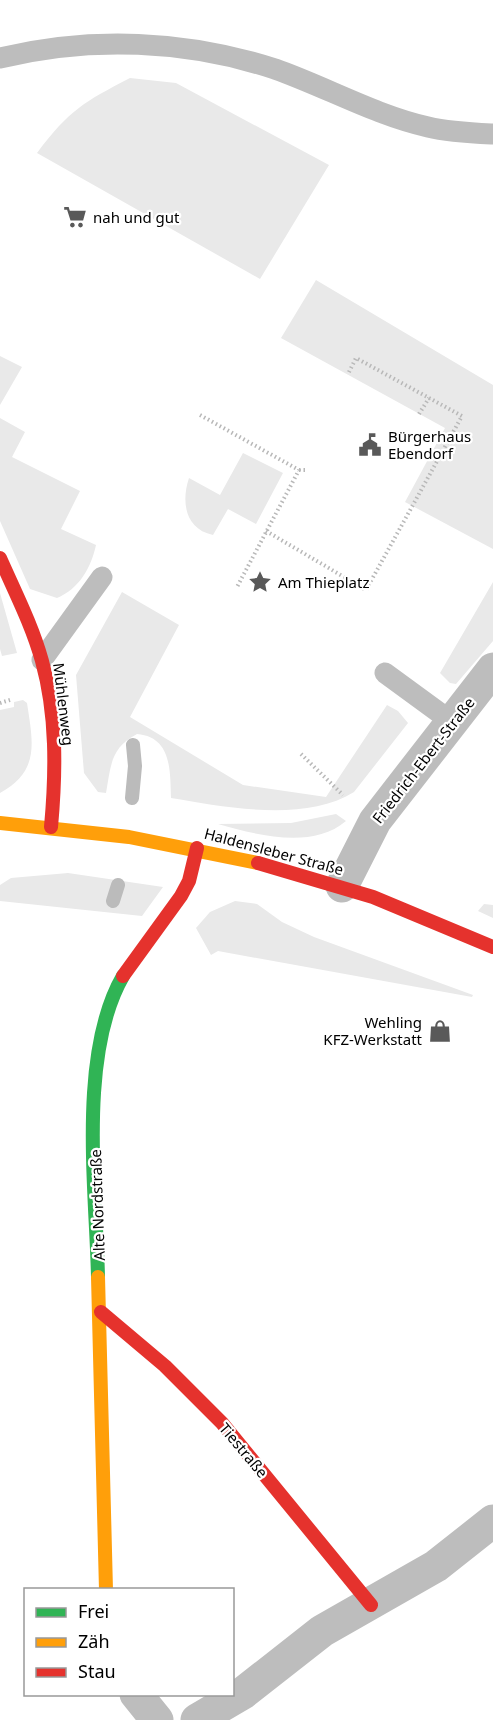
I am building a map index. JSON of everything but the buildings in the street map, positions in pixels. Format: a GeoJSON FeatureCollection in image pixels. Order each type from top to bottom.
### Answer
{"type":"FeatureCollection","features":[{"type":"Feature","properties":{"kind":"street","name":"Mühlenweg"},"geometry":{"type":"LineString","coordinates":[[0,558],[42,660],[49,695],[54,796],[51,827]]}},
{"type":"Feature","properties":{"kind":"street","name":"Friedrich-Ebert-Straße"},"geometry":{"type":"LineString","coordinates":[[342,886],[375,821],[493,669]]}},
{"type":"Feature","properties":{"kind":"street","name":"Haldensleber Straße"},"geometry":{"type":"LineString","coordinates":[[0,823],[163,841],[249,858],[342,886],[439,922],[493,947]]}},
{"type":"Feature","properties":{"kind":"street","name":"Alte Nordstraße"},"geometry":{"type":"LineString","coordinates":[[106,1588],[101,1312],[94,1127],[95,1090],[104,1028],[116,988],[181,896],[189,881],[197,848]]}},
{"type":"Feature","properties":{"kind":"street","name":"Tiestraße"},"geometry":{"type":"LineString","coordinates":[[101,1312],[165,1366],[222,1423],[371,1605]]}},
{"type":"Feature","properties":{"kind":"street"},"geometry":{"type":"LineString","coordinates":[[197,1720],[243,1693],[322,1631],[436,1566],[493,1521]]}},
{"type":"Feature","properties":{"kind":"street"},"geometry":{"type":"LineString","coordinates":[[137,1696],[157,1720]]}},
{"type":"Feature","properties":{"kind":"lane"},"geometry":{"type":"LineString","coordinates":[[0,57],[79,43],[127,43],[185,49],[272,69],[429,127],[492,134]]}},
{"type":"Feature","properties":{"kind":"lane"},"geometry":{"type":"LineString","coordinates":[[42,660],[102,577]]}},
{"type":"Feature","properties":{"kind":"lane"},"geometry":{"type":"LineString","coordinates":[[385,673],[452,722]]}},
{"type":"Feature","properties":{"kind":"path"},"geometry":{"type":"LineString","coordinates":[[266,531],[366,590],[462,416],[356,358],[348,374]]}},
{"type":"Feature","properties":{"kind":"path"},"geometry":{"type":"LineString","coordinates":[[419,414],[429,398]]}},
{"type":"Feature","properties":{"kind":"path"},"geometry":{"type":"LineString","coordinates":[[200,415],[299,470],[306,471]]}},
{"type":"Feature","properties":{"kind":"path"},"geometry":{"type":"LineString","coordinates":[[237,587],[299,470]]}},
{"type":"Feature","properties":{"kind":"path"},"geometry":{"type":"LineString","coordinates":[[0,703],[6,701]]}},
{"type":"Feature","properties":{"kind":"path"},"geometry":{"type":"LineString","coordinates":[[301,754],[343,793],[344,800]]}},
{"type":"Feature","properties":{"kind":"shaded area"},"geometry":{"type":"Polygon","coordinates":[[[130,78],[176,83],[329,165],[260,279],[37,153],[78,108],[130,78]]]}},
{"type":"Feature","properties":{"kind":"shaded area"},"geometry":{"type":"Polygon","coordinates":[[[316,280],[493,385],[493,549],[405,502],[445,428],[281,338],[316,280]]]}},
{"type":"Feature","properties":{"kind":"shaded area"},"geometry":{"type":"Polygon","coordinates":[[[0,356],[22,367],[0,405],[0,356]]]}},
{"type":"Feature","properties":{"kind":"shaded area"},"geometry":{"type":"Polygon","coordinates":[[[0,418],[25,432],[12,457],[80,491],[61,529],[96,545],[83,577],[72,589],[57,598],[30,589],[0,521],[0,418]]]}},
{"type":"Feature","properties":{"kind":"shaded area"},"geometry":{"type":"Polygon","coordinates":[[[243,453],[283,473],[256,524],[228,509],[213,535],[204,532],[196,527],[188,513],[185,496],[189,478],[220,495],[243,453]]]}},
{"type":"Feature","properties":{"kind":"shaded area"},"geometry":{"type":"Polygon","coordinates":[[[493,582],[493,641],[456,684],[450,683],[440,673],[493,582]]]}},
{"type":"Feature","properties":{"kind":"shaded area"},"geometry":{"type":"Polygon","coordinates":[[[122,592],[179,625],[130,717],[243,785],[326,797],[387,705],[398,711],[408,723],[354,792],[334,802],[312,807],[264,810],[171,798],[169,767],[163,748],[157,741],[137,734],[121,745],[113,759],[106,793],[98,792],[84,773],[76,675],[122,592]]]}},
{"type":"Feature","properties":{"kind":"shaded area"},"geometry":{"type":"Polygon","coordinates":[[[0,593],[17,653],[2,656],[0,649],[0,593]]]}},
{"type":"Feature","properties":{"kind":"shaded area"},"geometry":{"type":"Polygon","coordinates":[[[23,700],[27,703],[32,743],[31,755],[22,775],[0,793],[0,710],[14,707],[14,702],[23,700]]]}},
{"type":"Feature","properties":{"kind":"shaded area"},"geometry":{"type":"Polygon","coordinates":[[[336,814],[346,821],[332,830],[301,838],[267,836],[218,824],[291,823],[336,814]]]}},
{"type":"Feature","properties":{"kind":"shaded area"},"geometry":{"type":"Polygon","coordinates":[[[68,873],[163,887],[142,916],[0,901],[0,885],[11,878],[68,873]]]}},
{"type":"Feature","properties":{"kind":"shaded area"},"geometry":{"type":"Polygon","coordinates":[[[235,901],[257,904],[282,922],[314,937],[473,995],[472,997],[218,951],[211,955],[196,928],[210,912],[235,901]]]}},
{"type":"Feature","properties":{"kind":"shaded area"},"geometry":{"type":"Polygon","coordinates":[[[484,904],[493,905],[493,918],[478,911],[484,904]]]}},
{"type":"Feature","properties":{"kind":"waterway"},"geometry":{"type":"LineString","coordinates":[[132,798],[135,766],[133,745]]}},
{"type":"Feature","properties":{"kind":"waterway"},"geometry":{"type":"LineString","coordinates":[[113,901],[118,885]]}},
{"type":"Feature","properties":{"kind":"traffic: fast"},"geometry":{"type":"LineString","coordinates":[[98,1277],[93,1163],[95,1082],[100,1043],[109,1008],[123,976]]}},
{"type":"Feature","properties":{"kind":"traffic: slow"},"geometry":{"type":"LineString","coordinates":[[0,823],[129,837],[258,863]]}},
{"type":"Feature","properties":{"kind":"traffic: slow"},"geometry":{"type":"LineString","coordinates":[[98,1277],[106,1588]]}},
{"type":"Feature","properties":{"kind":"traffic: jam"},"geometry":{"type":"LineString","coordinates":[[0,558],[33,634],[47,681],[54,744],[51,827]]}},
{"type":"Feature","properties":{"kind":"traffic: jam"},"geometry":{"type":"LineString","coordinates":[[123,976],[181,896],[189,881],[197,848]]}},
{"type":"Feature","properties":{"kind":"traffic: jam"},"geometry":{"type":"LineString","coordinates":[[258,863],[373,897],[493,947]]}},
{"type":"Feature","properties":{"kind":"traffic: jam"},"geometry":{"type":"LineString","coordinates":[[101,1312],[165,1366],[222,1423],[371,1605]]}},
{"type":"Feature","properties":{"kind":"place","name":"nah und gut"},"geometry":{"type":"Point","coordinates":[75,217]}},
{"type":"Feature","properties":{"kind":"place","name":"Bürgerhaus Ebendorf"},"geometry":{"type":"Point","coordinates":[370,445]}},
{"type":"Feature","properties":{"kind":"place","name":"Am Thieplatz"},"geometry":{"type":"Point","coordinates":[260,582]}},
{"type":"Feature","properties":{"kind":"place","name":"Wehling KFZ-Werkstatt"},"geometry":{"type":"Point","coordinates":[440,1031]}}]}
